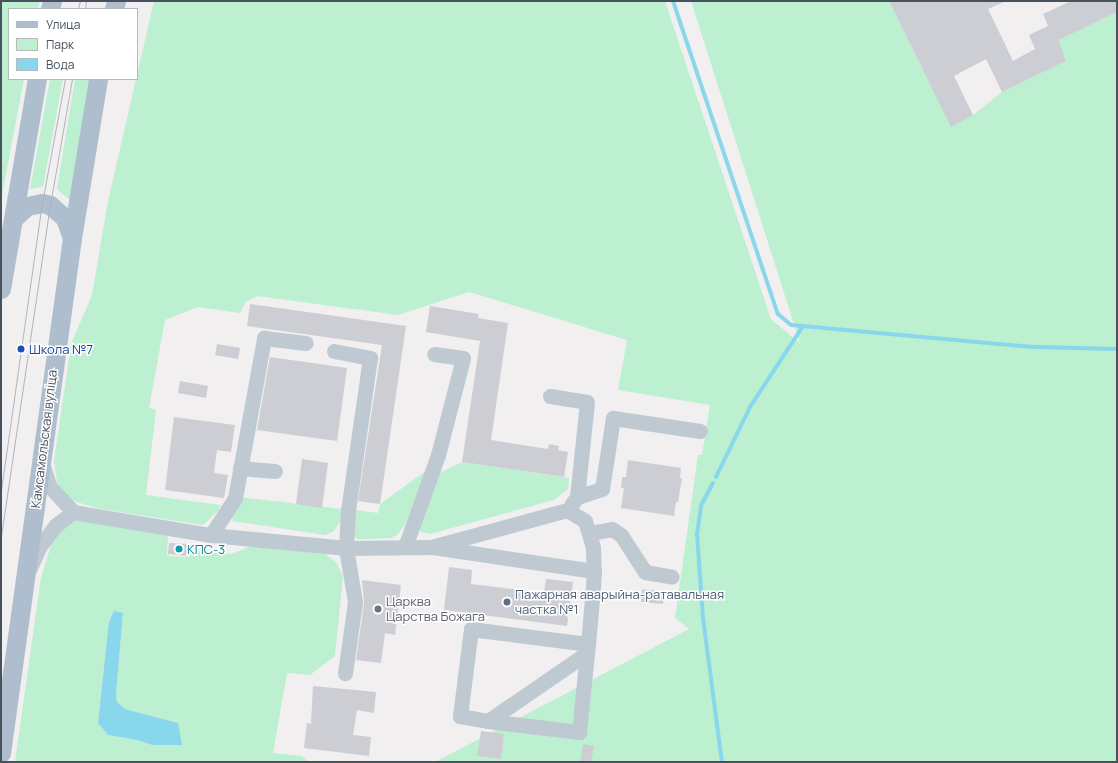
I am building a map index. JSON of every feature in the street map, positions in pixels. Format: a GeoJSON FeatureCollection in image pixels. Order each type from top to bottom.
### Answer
{"type":"FeatureCollection","features":[{"type":"Feature","properties":{"kind":"main road"},"geometry":{"type":"LineString","coordinates":[[1,289],[37,80]]}},
{"type":"Feature","properties":{"kind":"main road","name":"Камсамольская вуліца"},"geometry":{"type":"LineString","coordinates":[[1,753],[27,576],[41,460],[72,238],[98,80]]}},
{"type":"Feature","properties":{"kind":"main road"},"geometry":{"type":"LineString","coordinates":[[13,219],[27,206],[42,203],[50,205],[65,218],[72,238]]}},
{"type":"Feature","properties":{"kind":"street"},"geometry":{"type":"LineString","coordinates":[[211,535],[234,498],[264,338],[306,343]]}},
{"type":"Feature","properties":{"kind":"street"},"geometry":{"type":"LineString","coordinates":[[334,351],[370,358],[348,510],[346,548],[355,602],[345,673]]}},
{"type":"Feature","properties":{"kind":"street"},"geometry":{"type":"LineString","coordinates":[[405,547],[438,455],[463,358],[434,354]]}},
{"type":"Feature","properties":{"kind":"street"},"geometry":{"type":"LineString","coordinates":[[432,547],[567,510],[577,497],[587,402],[550,396]]}},
{"type":"Feature","properties":{"kind":"street"},"geometry":{"type":"LineString","coordinates":[[577,497],[602,489],[613,418],[700,431]]}},
{"type":"Feature","properties":{"kind":"street"},"geometry":{"type":"LineString","coordinates":[[41,460],[50,487],[73,512],[211,535],[346,548],[432,547],[594,571]]}},
{"type":"Feature","properties":{"kind":"street"},"geometry":{"type":"LineString","coordinates":[[240,468],[275,471]]}},
{"type":"Feature","properties":{"kind":"street"},"geometry":{"type":"LineString","coordinates":[[567,510],[585,521],[590,533],[593,548],[594,571],[587,648],[579,732],[488,721],[460,716],[471,629],[587,648]]}},
{"type":"Feature","properties":{"kind":"street"},"geometry":{"type":"LineString","coordinates":[[27,576],[40,546],[56,525],[73,512]]}},
{"type":"Feature","properties":{"kind":"street"},"geometry":{"type":"LineString","coordinates":[[590,533],[612,529],[621,535],[637,563],[645,572],[672,577]]}},
{"type":"Feature","properties":{"kind":"street"},"geometry":{"type":"LineString","coordinates":[[488,721],[587,648]]}},
{"type":"Feature","properties":{"kind":"green space"},"geometry":{"type":"Polygon","coordinates":[[[1,1],[40,1],[38,8],[8,8],[8,80],[24,80],[1,200],[1,1]]]}},
{"type":"Feature","properties":{"kind":"green space"},"geometry":{"type":"Polygon","coordinates":[[[154,1],[665,1],[771,319],[800,343],[691,1],[889,1],[951,126],[973,115],[1002,92],[1066,61],[1059,40],[1117,12],[1117,762],[435,762],[689,629],[675,618],[698,455],[702,455],[710,405],[618,390],[627,340],[469,292],[398,315],[257,296],[246,302],[240,313],[198,307],[165,320],[149,408],[156,410],[146,495],[220,505],[219,510],[203,525],[101,509],[66,499],[57,482],[54,461],[71,344],[92,295],[108,201],[136,80],[138,80],[138,71],[154,1]]]}},
{"type":"Feature","properties":{"kind":"green space"},"geometry":{"type":"Polygon","coordinates":[[[50,80],[63,80],[43,187],[30,189],[50,80]]]}},
{"type":"Feature","properties":{"kind":"green space"},"geometry":{"type":"Polygon","coordinates":[[[75,80],[89,80],[71,201],[57,189],[75,80]]]}},
{"type":"Feature","properties":{"kind":"green space"},"geometry":{"type":"Polygon","coordinates":[[[462,462],[569,478],[568,489],[554,500],[430,534],[421,532],[418,526],[435,475],[462,462]]]}},
{"type":"Feature","properties":{"kind":"green space"},"geometry":{"type":"Polygon","coordinates":[[[426,471],[406,523],[397,535],[391,538],[369,539],[357,539],[354,536],[355,510],[378,513],[380,504],[426,471]]]}},
{"type":"Feature","properties":{"kind":"green space"},"geometry":{"type":"Polygon","coordinates":[[[240,497],[342,509],[340,522],[334,531],[325,535],[232,521],[234,503],[240,497]]]}},
{"type":"Feature","properties":{"kind":"green space"},"geometry":{"type":"Polygon","coordinates":[[[72,518],[168,536],[167,556],[189,557],[190,551],[232,554],[251,546],[325,554],[336,562],[343,576],[335,656],[310,675],[287,673],[273,753],[302,756],[308,762],[15,762],[41,577],[54,536],[72,518]],[[123,613],[98,723],[108,735],[137,740],[152,745],[178,723],[125,709],[117,702],[116,695],[123,613]]]}},
{"type":"Feature","properties":{"kind":"water"},"geometry":{"type":"Polygon","coordinates":[[[114,611],[123,613],[116,695],[117,702],[125,709],[178,723],[182,745],[152,745],[137,740],[108,735],[98,723],[109,622],[114,611]]]}},
{"type":"Feature","properties":{"kind":"building"},"geometry":{"type":"Polygon","coordinates":[[[889,1],[1006,1],[988,9],[1013,61],[1035,49],[1029,35],[1048,26],[1043,14],[1071,1],[1117,1],[1117,12],[1059,40],[1066,61],[1002,92],[986,59],[954,76],[973,115],[951,127],[889,1]]]}},
{"type":"Feature","properties":{"kind":"building"},"geometry":{"type":"Polygon","coordinates":[[[250,304],[406,326],[380,504],[358,501],[382,345],[247,326],[250,304]]]}},
{"type":"Feature","properties":{"kind":"building"},"geometry":{"type":"Polygon","coordinates":[[[430,306],[479,314],[478,318],[508,323],[491,440],[548,449],[549,444],[559,446],[558,450],[568,452],[564,477],[462,462],[480,341],[426,332],[430,306]]]}},
{"type":"Feature","properties":{"kind":"building"},"geometry":{"type":"Polygon","coordinates":[[[217,344],[240,348],[238,359],[215,355],[217,344]]]}},
{"type":"Feature","properties":{"kind":"building"},"geometry":{"type":"Polygon","coordinates":[[[270,357],[347,368],[337,441],[257,430],[270,357]]]}},
{"type":"Feature","properties":{"kind":"building"},"geometry":{"type":"Polygon","coordinates":[[[180,381],[208,386],[206,398],[178,393],[180,381]]]}},
{"type":"Feature","properties":{"kind":"building"},"geometry":{"type":"Polygon","coordinates":[[[174,417],[235,425],[231,452],[217,450],[214,473],[228,475],[224,498],[165,490],[174,417]]]}},
{"type":"Feature","properties":{"kind":"building"},"geometry":{"type":"Polygon","coordinates":[[[302,459],[328,463],[322,508],[296,504],[302,459]]]}},
{"type":"Feature","properties":{"kind":"building"},"geometry":{"type":"Polygon","coordinates":[[[628,460],[681,468],[680,478],[682,478],[674,516],[621,508],[624,488],[621,488],[622,477],[626,477],[628,460]]]}},
{"type":"Feature","properties":{"kind":"building","name":"КПС-3"},"geometry":{"type":"Polygon","coordinates":[[[169,543],[189,544],[188,556],[168,554],[169,543]]]}},
{"type":"Feature","properties":{"kind":"building","name":"Пажарная аварыйна-ратавальная частка №1"},"geometry":{"type":"Polygon","coordinates":[[[449,567],[472,570],[471,584],[544,593],[546,579],[573,582],[567,626],[444,610],[449,567]]]}},
{"type":"Feature","properties":{"kind":"building","name":"Царква Царства Божага"},"geometry":{"type":"Polygon","coordinates":[[[362,580],[401,585],[395,635],[385,633],[381,663],[356,660],[364,603],[362,580]]]}},
{"type":"Feature","properties":{"kind":"building"},"geometry":{"type":"Polygon","coordinates":[[[642,589],[665,592],[663,604],[641,602],[642,589]]]}},
{"type":"Feature","properties":{"kind":"building"},"geometry":{"type":"Polygon","coordinates":[[[313,686],[376,692],[374,713],[357,710],[353,735],[371,737],[369,756],[304,748],[307,723],[311,724],[313,686]]]}},
{"type":"Feature","properties":{"kind":"building"},"geometry":{"type":"Polygon","coordinates":[[[481,731],[504,734],[501,759],[477,756],[481,731]]]}},
{"type":"Feature","properties":{"kind":"building"},"geometry":{"type":"Polygon","coordinates":[[[583,744],[594,746],[591,762],[580,762],[583,744]]]}},
{"type":"Feature","properties":{"kind":"waterway"},"geometry":{"type":"LineString","coordinates":[[673,1],[778,314],[791,325],[1034,347],[1117,349]]}},
{"type":"Feature","properties":{"kind":"waterway"},"geometry":{"type":"LineString","coordinates":[[716,477],[750,407],[803,326]]}},
{"type":"Feature","properties":{"kind":"waterway"},"geometry":{"type":"LineString","coordinates":[[713,483],[701,506],[697,534],[703,618],[722,762]]}},
{"type":"Feature","properties":{"kind":"tram line"},"geometry":{"type":"LineString","coordinates":[[78,8],[80,1]]}},
{"type":"Feature","properties":{"kind":"tram line"},"geometry":{"type":"LineString","coordinates":[[85,8],[86,1]]}},
{"type":"Feature","properties":{"kind":"tram line"},"geometry":{"type":"LineString","coordinates":[[1,490],[42,203],[65,80]]}},
{"type":"Feature","properties":{"kind":"tram line"},"geometry":{"type":"LineString","coordinates":[[1,536],[50,205],[72,80]]}},
{"type":"Feature","properties":{"kind":"place","name":"Школа №7"},"geometry":{"type":"Point","coordinates":[21,349]}},
{"type":"Feature","properties":{"kind":"place","name":"КПС-3"},"geometry":{"type":"Point","coordinates":[179,549]}},
{"type":"Feature","properties":{"kind":"place","name":"Пажарная аварыйна-ратавальная частка №1"},"geometry":{"type":"Point","coordinates":[507,602]}},
{"type":"Feature","properties":{"kind":"place","name":"Царква Царства Божага"},"geometry":{"type":"Point","coordinates":[378,609]}}]}
